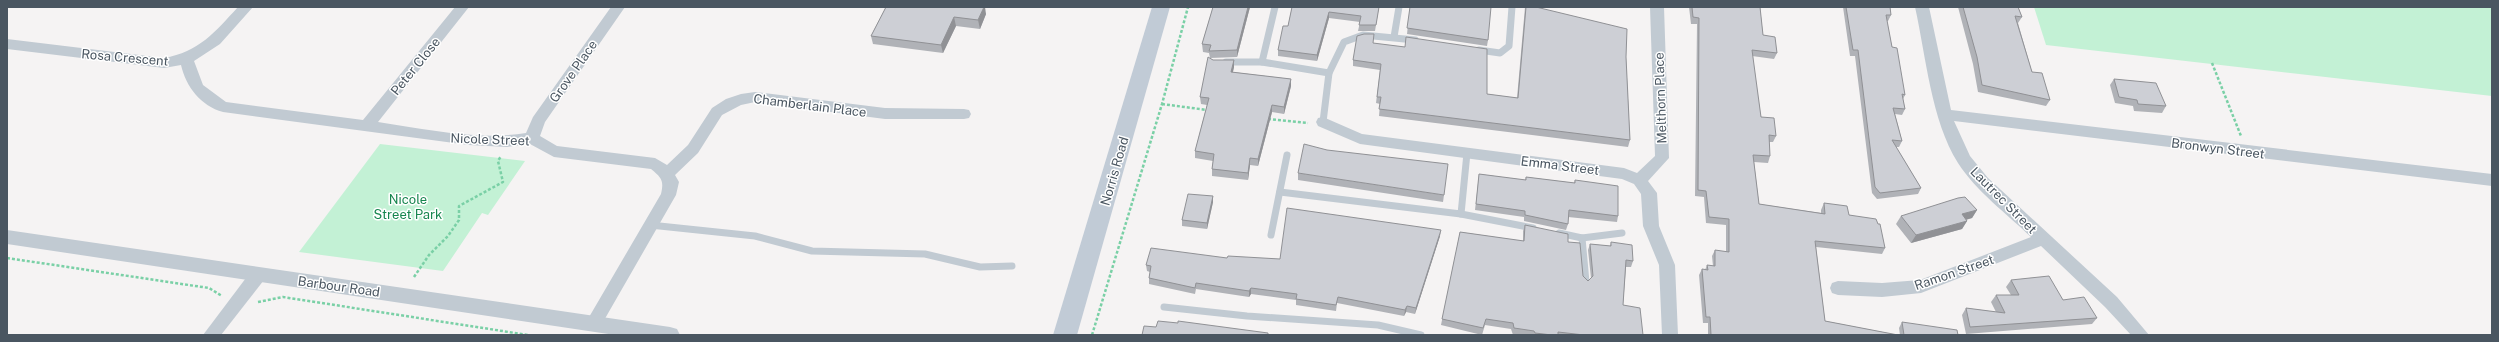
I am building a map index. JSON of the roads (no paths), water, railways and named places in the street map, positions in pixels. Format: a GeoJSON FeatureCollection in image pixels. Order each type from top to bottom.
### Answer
{"type":"FeatureCollection","features":[{"type":"Feature","properties":{"kind":"main road","name":"Norris Road"},"geometry":{"type":"LineString","coordinates":[[1066,335],[1161,7]]}},
{"type":"Feature","properties":{"kind":"street","name":"Rosa Crescent"},"geometry":{"type":"LineString","coordinates":[[7,44],[164,63],[187,59],[215,41],[246,7]]}},
{"type":"Feature","properties":{"kind":"street","name":"Peter Close"},"geometry":{"type":"LineString","coordinates":[[367,126],[462,7]]}},
{"type":"Feature","properties":{"kind":"street","name":"Grove Place"},"geometry":{"type":"LineString","coordinates":[[532,138],[538,120],[618,7]]}},
{"type":"Feature","properties":{"kind":"street","name":"Melthorn Place"},"geometry":{"type":"LineString","coordinates":[[1639,180],[1662,158],[1657,7]]}},
{"type":"Feature","properties":{"kind":"street","name":"Lautrec Street"},"geometry":{"type":"LineString","coordinates":[[1922,7],[1945,115],[1951,135],[1964,160],[1983,182],[2111,302],[2141,335]]}},
{"type":"Feature","properties":{"kind":"street","name":"Nicole Street"},"geometry":{"type":"LineString","coordinates":[[187,59],[191,78],[204,96],[224,107],[469,140],[507,142],[532,138],[554,151],[654,164],[667,173]]}},
{"type":"Feature","properties":{"kind":"street","name":"Chamberlain Place"},"geometry":{"type":"LineString","coordinates":[[667,173],[695,146],[711,118],[720,107],[735,100],[755,96],[892,114],[941,116],[964,114]]}},
{"type":"Feature","properties":{"kind":"street","name":"Bronwyn Street"},"geometry":{"type":"LineString","coordinates":[[1945,115],[2492,180]]}},
{"type":"Feature","properties":{"kind":"street","name":"Emma Street"},"geometry":{"type":"LineString","coordinates":[[1323,122],[1360,139],[1624,174],[1639,180]]}},
{"type":"Feature","properties":{"kind":"street"},"geometry":{"type":"LineString","coordinates":[[593,324],[649,225],[668,195],[671,182],[667,173]]}},
{"type":"Feature","properties":{"kind":"street"},"geometry":{"type":"LineString","coordinates":[[1639,180],[1649,193],[1652,226],[1667,265],[1670,335]]}},
{"type":"Feature","properties":{"kind":"street","name":"Barbour Road"},"geometry":{"type":"LineString","coordinates":[[7,237],[670,335]]}},
{"type":"Feature","properties":{"kind":"street","name":"Ramon Street"},"geometry":{"type":"LineString","coordinates":[[1838,288],[1882,290],[1921,286],[2043,239]]}},
{"type":"Feature","properties":{"kind":"street"},"geometry":{"type":"LineString","coordinates":[[211,335],[258,275]]}},
{"type":"Feature","properties":{"kind":"lane"},"geometry":{"type":"LineString","coordinates":[[1262,62],[1275,7]]}},
{"type":"Feature","properties":{"kind":"lane"},"geometry":{"type":"LineString","coordinates":[[1394,37],[1399,7]]}},
{"type":"Feature","properties":{"kind":"lane"},"geometry":{"type":"LineString","coordinates":[[1469,49],[1500,54],[1509,46],[1512,7]]}},
{"type":"Feature","properties":{"kind":"lane"},"geometry":{"type":"LineString","coordinates":[[1323,122],[1329,73],[1344,42],[1363,35],[1394,37],[1424,42]]}},
{"type":"Feature","properties":{"kind":"lane"},"geometry":{"type":"LineString","coordinates":[[1220,62],[1262,62],[1329,73]]}},
{"type":"Feature","properties":{"kind":"lane"},"geometry":{"type":"LineString","coordinates":[[1461,214],[1467,153]]}},
{"type":"Feature","properties":{"kind":"lane"},"geometry":{"type":"LineString","coordinates":[[1271,235],[1287,155]]}},
{"type":"Feature","properties":{"kind":"lane"},"geometry":{"type":"LineString","coordinates":[[1280,192],[1461,214],[1582,238],[1622,233]]}},
{"type":"Feature","properties":{"kind":"lane"},"geometry":{"type":"LineString","coordinates":[[649,225],[755,236],[812,251],[925,254],[980,267],[1012,266]]}},
{"type":"Feature","properties":{"kind":"lane"},"geometry":{"type":"LineString","coordinates":[[1582,238],[1586,282]]}},
{"type":"Feature","properties":{"kind":"lane"},"geometry":{"type":"LineString","coordinates":[[1164,307],[1246,316],[1378,325],[1421,335]]}},
{"type":"Feature","properties":{"kind":"park label","name":"Nicole Street Park"},"geometry":{"type":"Point","coordinates":[408,206]}}]}
